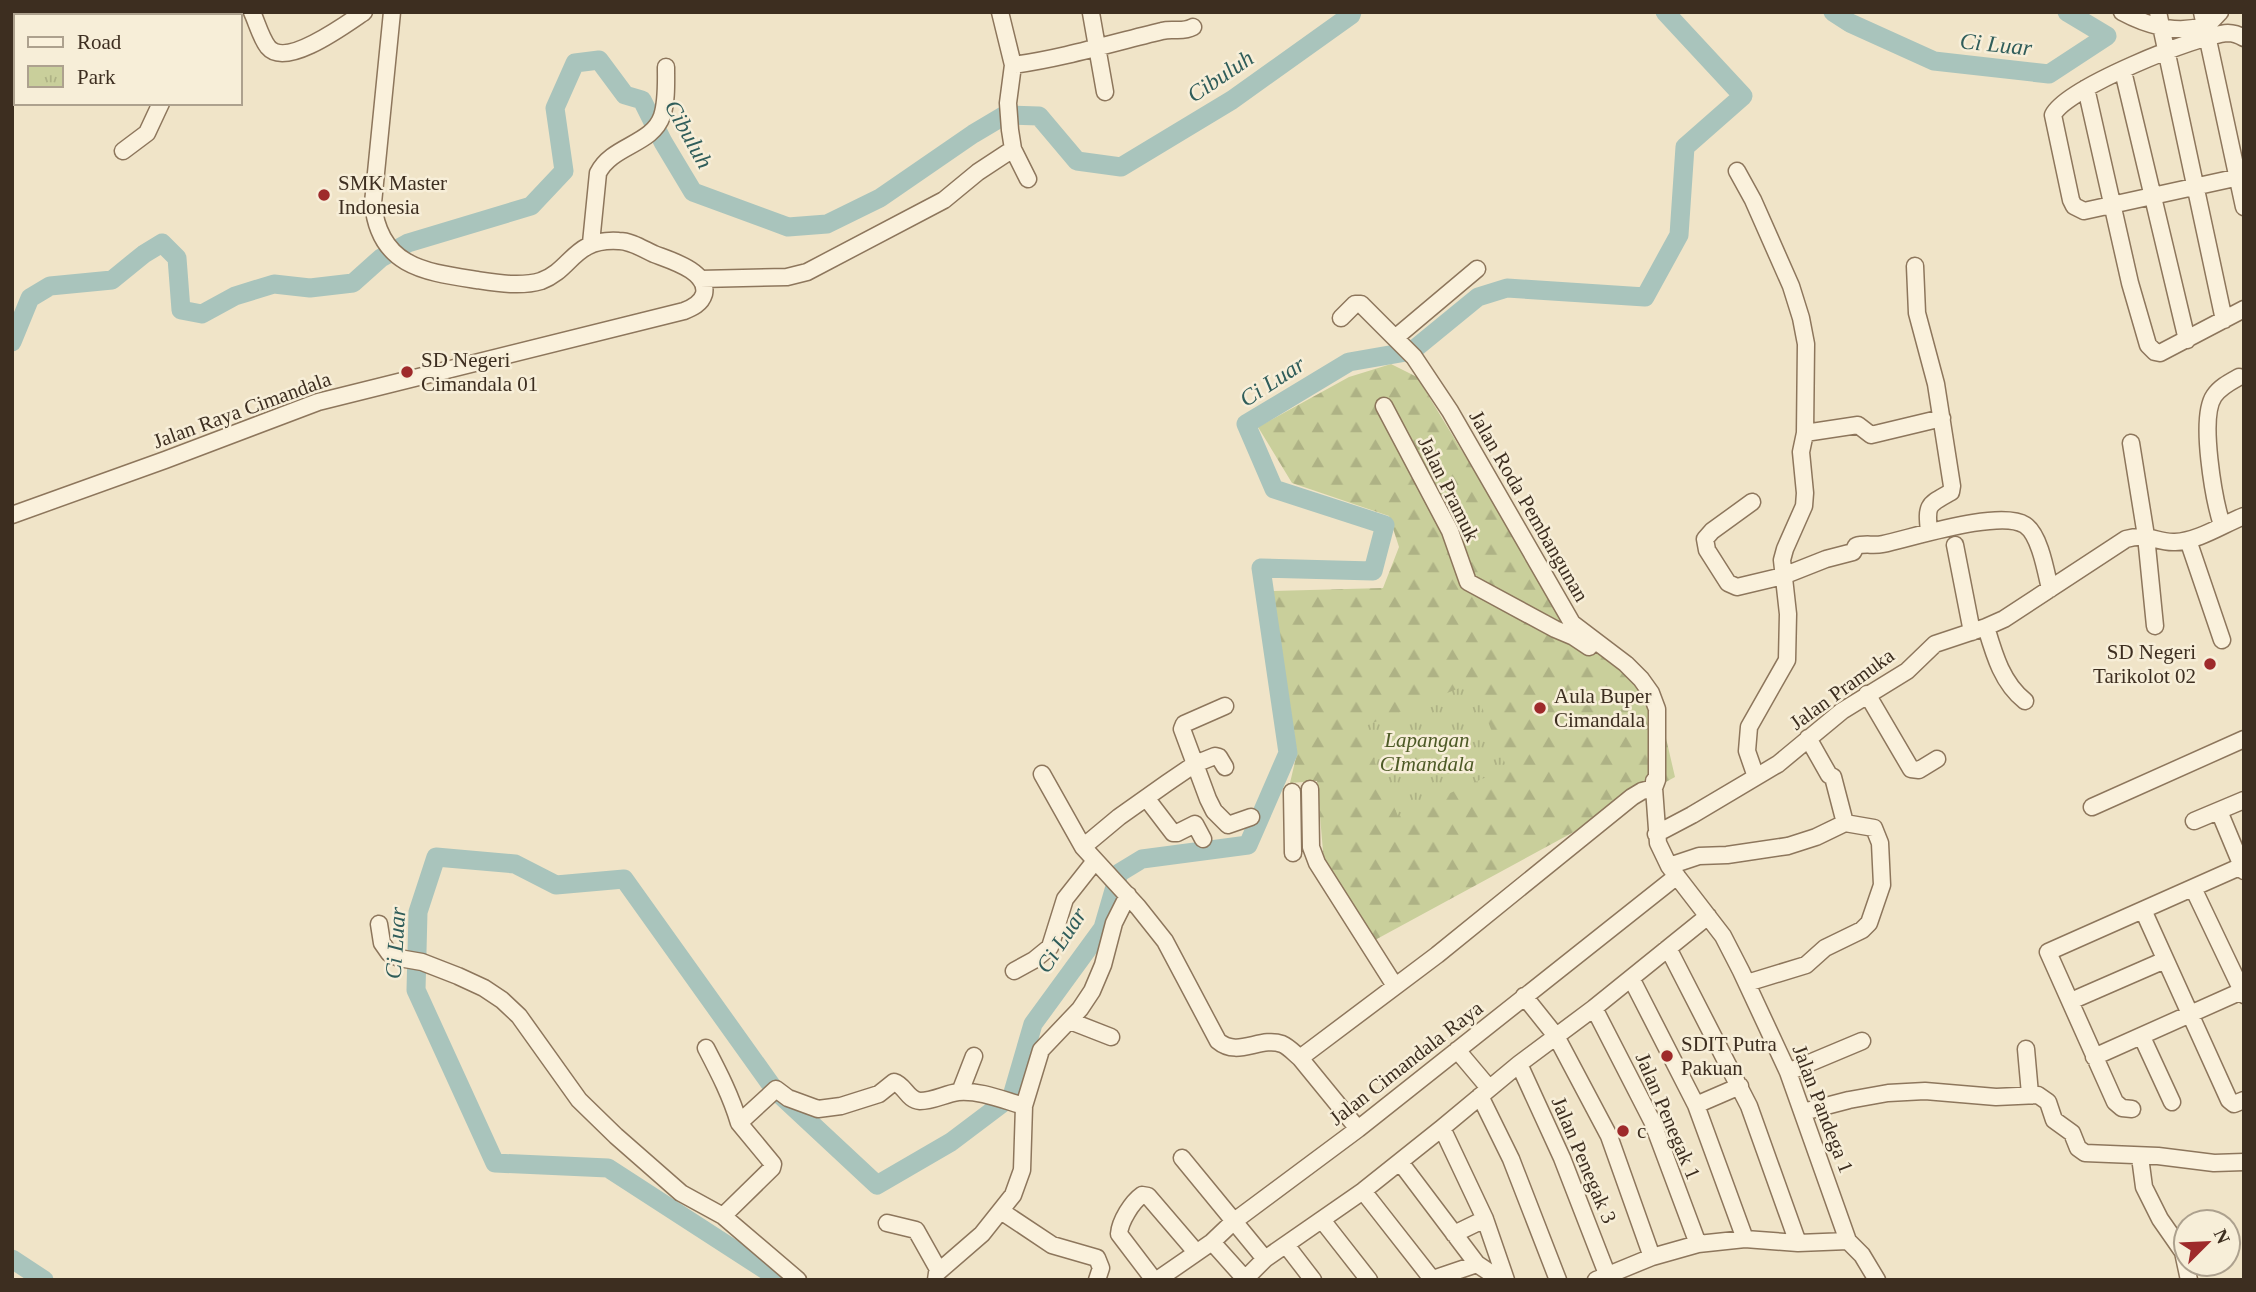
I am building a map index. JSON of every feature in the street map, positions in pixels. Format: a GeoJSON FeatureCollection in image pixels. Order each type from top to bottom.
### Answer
{"type":"FeatureCollection","features":[{"type":"Feature","properties":{"kind":"street"},"geometry":{"type":"LineString","coordinates":[[252,12],[268,47],[276,53],[285,54],[295,52],[335,32],[364,12]]}},
{"type":"Feature","properties":{"kind":"street"},"geometry":{"type":"LineString","coordinates":[[391,12],[374,216],[394,252],[417,269],[435,274],[507,284],[531,283],[547,278],[591,243],[617,240],[679,264],[700,279],[787,277],[807,272],[944,200],[978,172],[1013,149]]}},
{"type":"Feature","properties":{"kind":"street"},"geometry":{"type":"LineString","coordinates":[[1000,12],[1013,65],[1008,103],[1013,149],[1028,179]]}},
{"type":"Feature","properties":{"kind":"street"},"geometry":{"type":"LineString","coordinates":[[2122,12],[2138,20],[2205,25],[2244,38]]}},
{"type":"Feature","properties":{"kind":"street"},"geometry":{"type":"LineString","coordinates":[[2220,12],[2165,51],[2086,88],[2057,108],[2053,115],[2071,200],[2074,206],[2084,211],[2240,177]]}},
{"type":"Feature","properties":{"kind":"street"},"geometry":{"type":"LineString","coordinates":[[1091,13],[1105,92]]}},
{"type":"Feature","properties":{"kind":"street"},"geometry":{"type":"LineString","coordinates":[[2160,20],[2224,320]]}},
{"type":"Feature","properties":{"kind":"street"},"geometry":{"type":"LineString","coordinates":[[2205,25],[2240,177],[2244,207]]}},
{"type":"Feature","properties":{"kind":"street"},"geometry":{"type":"LineString","coordinates":[[1013,65],[1097,49],[1166,29],[1178,31],[1193,27]]}},
{"type":"Feature","properties":{"kind":"street"},"geometry":{"type":"LineString","coordinates":[[591,243],[598,173],[601,166],[612,156],[650,134],[662,116],[666,66]]}},
{"type":"Feature","properties":{"kind":"street"},"geometry":{"type":"LineString","coordinates":[[2123,71],[2187,340]]}},
{"type":"Feature","properties":{"kind":"street"},"geometry":{"type":"LineString","coordinates":[[2086,88],[2130,283],[2148,345],[2160,353],[2244,309]]}},
{"type":"Feature","properties":{"kind":"street"},"geometry":{"type":"LineString","coordinates":[[123,151],[147,133],[160,105]]}},
{"type":"Feature","properties":{"kind":"street"},"geometry":{"type":"LineString","coordinates":[[1737,171],[1753,200],[1791,286],[1807,344],[1805,433],[1801,452],[1804,506],[1785,549],[1783,560],[1788,652],[1787,660],[1749,727],[1747,751],[1756,777]]}},
{"type":"Feature","properties":{"kind":"street"},"geometry":{"type":"LineString","coordinates":[[1915,266],[1917,313],[1932,367],[1952,486],[1951,492],[1929,504],[1929,531]]}},
{"type":"Feature","properties":{"kind":"street"},"geometry":{"type":"LineString","coordinates":[[1396,339],[1477,269]]}},
{"type":"Feature","properties":{"kind":"street","name":"Jalan Raya Cimandala"},"geometry":{"type":"LineString","coordinates":[[12,515],[318,402],[693,307],[704,294],[700,279]]}},
{"type":"Feature","properties":{"kind":"street","name":"Jalan Roda Pembangunan"},"geometry":{"type":"LineString","coordinates":[[1341,318],[1355,304],[1361,304],[1414,357],[1450,411],[1572,623],[1626,664],[1651,693],[1657,709],[1658,729],[1657,780],[1654,788],[1656,834],[1673,871]]}},
{"type":"Feature","properties":{"kind":"street"},"geometry":{"type":"LineString","coordinates":[[2222,525],[2216,505],[2207,421],[2214,396],[2224,385],[2239,377]]}},
{"type":"Feature","properties":{"kind":"street","name":"Jalan Pramuk"},"geometry":{"type":"LineString","coordinates":[[1384,406],[1450,531],[1468,582],[1574,637],[1604,656],[1634,683],[1649,710],[1654,788]]}},
{"type":"Feature","properties":{"kind":"street"},"geometry":{"type":"LineString","coordinates":[[1805,433],[1858,425],[1871,435],[1942,418]]}},
{"type":"Feature","properties":{"kind":"street"},"geometry":{"type":"LineString","coordinates":[[2131,443],[2146,536],[2155,626]]}},
{"type":"Feature","properties":{"kind":"street"},"geometry":{"type":"LineString","coordinates":[[1752,502],[1705,539],[1707,550],[1728,583],[1737,587],[1773,576],[1783,576],[1826,559],[1853,552],[1856,545],[1885,544],[1929,531],[2008,519],[2026,525],[2035,537],[2050,589]]}},
{"type":"Feature","properties":{"kind":"street","name":"Jalan Pramuka"},"geometry":{"type":"LineString","coordinates":[[1656,834],[1692,816],[1778,764],[1821,726],[1867,694],[1898,677],[1935,644],[2004,619],[2126,539],[2146,536],[2173,543],[2188,540],[2244,516]]}},
{"type":"Feature","properties":{"kind":"street"},"geometry":{"type":"LineString","coordinates":[[2188,540],[2221,640]]}},
{"type":"Feature","properties":{"kind":"street"},"geometry":{"type":"LineString","coordinates":[[1955,545],[1979,630],[2009,684],[2025,701]]}},
{"type":"Feature","properties":{"kind":"street"},"geometry":{"type":"LineString","coordinates":[[1867,694],[1911,769],[1919,770],[1937,759]]}},
{"type":"Feature","properties":{"kind":"street"},"geometry":{"type":"LineString","coordinates":[[1225,706],[1183,725],[1182,729],[1214,811],[1226,824],[1251,817]]}},
{"type":"Feature","properties":{"kind":"street"},"geometry":{"type":"LineString","coordinates":[[1808,738],[1829,775],[1833,777],[1845,823]]}},
{"type":"Feature","properties":{"kind":"street"},"geometry":{"type":"LineString","coordinates":[[2092,807],[2244,739]]}},
{"type":"Feature","properties":{"kind":"street"},"geometry":{"type":"LineString","coordinates":[[1083,848],[1119,817],[1195,764],[1215,756],[1219,757],[1225,767]]}},
{"type":"Feature","properties":{"kind":"street"},"geometry":{"type":"LineString","coordinates":[[1042,774],[1083,848],[1122,889],[1165,942],[1219,1041],[1224,1046],[1236,1049],[1255,1044],[1281,1044],[1289,1048],[1358,1129]]}},
{"type":"Feature","properties":{"kind":"street"},"geometry":{"type":"LineString","coordinates":[[1300,1058],[1395,986],[1632,797],[1654,788]]}},
{"type":"Feature","properties":{"kind":"street"},"geometry":{"type":"LineString","coordinates":[[1293,853],[1310,789]]}},
{"type":"Feature","properties":{"kind":"street"},"geometry":{"type":"LineString","coordinates":[[1292,792],[1317,863],[1395,986]]}},
{"type":"Feature","properties":{"kind":"street"},"geometry":{"type":"LineString","coordinates":[[1147,799],[1173,833],[1195,824],[1203,839]]}},
{"type":"Feature","properties":{"kind":"street"},"geometry":{"type":"LineString","coordinates":[[2194,821],[2244,800]]}},
{"type":"Feature","properties":{"kind":"street"},"geometry":{"type":"LineString","coordinates":[[2132,1109],[2122,1108],[2115,1102],[2049,952],[2243,867],[2219,811]]}},
{"type":"Feature","properties":{"kind":"street"},"geometry":{"type":"LineString","coordinates":[[1673,871],[1699,856],[1727,855],[1788,846],[1845,823],[1874,828],[1880,840],[1882,885],[1869,923],[1862,930],[1825,948],[1806,965],[1747,983]]}},
{"type":"Feature","properties":{"kind":"street"},"geometry":{"type":"LineString","coordinates":[[1014,971],[1050,947],[1065,899],[1095,861]]}},
{"type":"Feature","properties":{"kind":"street","name":"Jalan Pandega 1"},"geometry":{"type":"LineString","coordinates":[[1673,871],[1723,936],[1747,983],[1804,1112],[1848,1241],[1862,1255],[1877,1280]]}},
{"type":"Feature","properties":{"kind":"street","name":"Jalan Cimandala Raya"},"geometry":{"type":"LineString","coordinates":[[1156,1280],[1212,1242],[1233,1222],[1358,1129],[1524,996],[1673,871]]}},
{"type":"Feature","properties":{"kind":"street"},"geometry":{"type":"LineString","coordinates":[[2094,1056],[2243,992],[2193,888]]}},
{"type":"Feature","properties":{"kind":"street"},"geometry":{"type":"LineString","coordinates":[[887,1223],[916,1230],[937,1275],[971,1245],[1013,1195],[1022,1170],[1021,1105],[1041,1050],[1070,1021],[1092,991],[1103,965],[1122,889]]}},
{"type":"Feature","properties":{"kind":"street"},"geometry":{"type":"LineString","coordinates":[[2143,910],[2229,1100],[2234,1104],[2244,1100]]}},
{"type":"Feature","properties":{"kind":"street"},"geometry":{"type":"LineString","coordinates":[[1212,1242],[1246,1280],[1265,1259],[1363,1191],[1708,916]]}},
{"type":"Feature","properties":{"kind":"street"},"geometry":{"type":"LineString","coordinates":[[379,924],[385,947],[399,958],[422,962],[484,988],[502,1000],[519,1016],[579,1100],[681,1193],[723,1216],[798,1280]]}},
{"type":"Feature","properties":{"kind":"street"},"geometry":{"type":"LineString","coordinates":[[1668,948],[1740,1086],[1798,1243]]}},
{"type":"Feature","properties":{"kind":"street"},"geometry":{"type":"LineString","coordinates":[[2071,1001],[2165,960]]}},
{"type":"Feature","properties":{"kind":"street"},"geometry":{"type":"LineString","coordinates":[[1631,978],[1696,1105],[1745,1239]]}},
{"type":"Feature","properties":{"kind":"street"},"geometry":{"type":"LineString","coordinates":[[1524,996],[1556,1036],[1609,1136],[1652,1257]]}},
{"type":"Feature","properties":{"kind":"street","name":"Jalan Penegak 1"},"geometry":{"type":"LineString","coordinates":[[1594,1007],[1653,1121],[1698,1244]]}},
{"type":"Feature","properties":{"kind":"street"},"geometry":{"type":"LineString","coordinates":[[1070,1021],[1111,1037]]}},
{"type":"Feature","properties":{"kind":"street"},"geometry":{"type":"LineString","coordinates":[[2142,1037],[2172,1102]]}},
{"type":"Feature","properties":{"kind":"street"},"geometry":{"type":"LineString","coordinates":[[1788,1072],[1862,1041]]}},
{"type":"Feature","properties":{"kind":"street"},"geometry":{"type":"LineString","coordinates":[[705,1048],[741,1121],[773,1166],[769,1173],[723,1216]]}},
{"type":"Feature","properties":{"kind":"street"},"geometry":{"type":"LineString","coordinates":[[2026,1049],[2030,1094]]}},
{"type":"Feature","properties":{"kind":"street"},"geometry":{"type":"LineString","coordinates":[[1457,1050],[1485,1092],[1559,1280]]}},
{"type":"Feature","properties":{"kind":"street"},"geometry":{"type":"LineString","coordinates":[[960,1092],[974,1056]]}},
{"type":"Feature","properties":{"kind":"street","name":"Jalan Penegak 3"},"geometry":{"type":"LineString","coordinates":[[1519,1064],[1567,1169],[1602,1277]]}},
{"type":"Feature","properties":{"kind":"street"},"geometry":{"type":"LineString","coordinates":[[741,1121],[775,1089],[788,1098],[818,1109],[841,1106],[879,1094],[894,1082],[900,1084],[913,1099],[920,1101],[960,1092],[992,1096],[1021,1105]]}},
{"type":"Feature","properties":{"kind":"street"},"geometry":{"type":"LineString","coordinates":[[1696,1105],[1740,1086]]}},
{"type":"Feature","properties":{"kind":"street"},"geometry":{"type":"LineString","coordinates":[[1804,1112],[1888,1093],[1924,1091],[1996,1097],[2030,1094],[2038,1095],[2048,1102],[2054,1120],[2072,1133],[2081,1151],[2225,1164],[2244,1162]]}},
{"type":"Feature","properties":{"kind":"street"},"geometry":{"type":"LineString","coordinates":[[1442,1128],[1485,1219],[1506,1280]]}},
{"type":"Feature","properties":{"kind":"street"},"geometry":{"type":"LineString","coordinates":[[2140,1157],[2144,1187],[2160,1219],[2183,1252],[2189,1280]]}},
{"type":"Feature","properties":{"kind":"street"},"geometry":{"type":"LineString","coordinates":[[1182,1158],[1265,1259]]}},
{"type":"Feature","properties":{"kind":"street"},"geometry":{"type":"LineString","coordinates":[[1400,1162],[1477,1264],[1501,1280]]}},
{"type":"Feature","properties":{"kind":"street"},"geometry":{"type":"LineString","coordinates":[[1363,1191],[1431,1279],[1477,1264]]}},
{"type":"Feature","properties":{"kind":"street"},"geometry":{"type":"LineString","coordinates":[[1156,1280],[1119,1234],[1119,1227],[1136,1199],[1142,1195],[1148,1196],[1196,1252]]}},
{"type":"Feature","properties":{"kind":"street"},"geometry":{"type":"LineString","coordinates":[[1001,1211],[1052,1245],[1097,1258],[1101,1268],[1097,1280]]}},
{"type":"Feature","properties":{"kind":"street"},"geometry":{"type":"LineString","coordinates":[[1454,1234],[1485,1219]]}},
{"type":"Feature","properties":{"kind":"street"},"geometry":{"type":"LineString","coordinates":[[1322,1220],[1369,1280]]}},
{"type":"Feature","properties":{"kind":"street"},"geometry":{"type":"LineString","coordinates":[[1602,1277],[1652,1257],[1698,1244],[1745,1239],[1798,1243],[1848,1241]]}},
{"type":"Feature","properties":{"kind":"street"},"geometry":{"type":"LineString","coordinates":[[1286,1245],[1313,1280]]}},
{"type":"Feature","properties":{"kind":"green space"},"geometry":{"type":"Polygon","coordinates":[[[1391,364],[1417,377],[1563,617],[1656,695],[1675,777],[1375,940],[1324,863],[1317,781],[1290,783],[1297,753],[1273,591],[1383,588],[1399,547],[1389,516],[1292,483],[1258,427],[1349,377],[1391,364]]]}},
{"type":"Feature","properties":{"kind":"green space","name":"Lapangan CImandala"},"geometry":{"type":"Polygon","coordinates":[[[1472,683],[1507,768],[1398,816],[1360,728],[1472,683]]]}},
{"type":"Feature","properties":{"kind":"waterway","name":"Cibuluh"},"geometry":{"type":"LineString","coordinates":[[12,342],[30,298],[50,286],[112,280],[162,243],[177,258],[181,310],[202,314],[235,296],[274,284],[310,288],[353,283],[381,258],[408,243],[531,206],[564,171],[555,108],[575,63],[599,60],[625,95],[642,100],[693,192],[788,227],[827,224],[880,198],[1005,115],[1039,116],[1077,161],[1121,167],[1232,100],[1352,12]]}},
{"type":"Feature","properties":{"kind":"waterway","name":"Ci Luar"},"geometry":{"type":"LineString","coordinates":[[781,1280],[608,1168],[495,1163],[416,990],[418,912],[436,857],[515,864],[556,885],[624,879],[774,1089],[877,1185],[951,1142],[1012,1096],[1033,1024],[1103,928],[1119,873],[1142,859],[1248,845],[1288,753],[1261,568],[1373,571],[1385,525],[1274,489],[1246,424],[1349,362],[1412,351],[1478,297],[1507,288],[1645,297],[1679,235],[1685,147],[1743,96],[1665,12]]}},
{"type":"Feature","properties":{"kind":"waterway","name":"Ci Luar"},"geometry":{"type":"LineString","coordinates":[[1833,12],[1850,23],[1934,61],[2049,74],[2107,36],[2067,12]]}},
{"type":"Feature","properties":{"kind":"waterway","name":"Ci Luar"},"geometry":{"type":"LineString","coordinates":[[12,1259],[44,1280]]}},
{"type":"Feature","properties":{"kind":"place","name":"SMK Master Indonesia"},"geometry":{"type":"Point","coordinates":[324,195]}},
{"type":"Feature","properties":{"kind":"place","name":"SD Negeri Cimandala 01"},"geometry":{"type":"Point","coordinates":[407,372]}},
{"type":"Feature","properties":{"kind":"place","name":"SD Negeri Tarikolot 02"},"geometry":{"type":"Point","coordinates":[2210,664]}},
{"type":"Feature","properties":{"kind":"place","name":"Aula Buper Cimandala"},"geometry":{"type":"Point","coordinates":[1540,708]}},
{"type":"Feature","properties":{"kind":"place","name":"SDIT Putra Pakuan"},"geometry":{"type":"Point","coordinates":[1667,1056]}},
{"type":"Feature","properties":{"kind":"place","name":"c"},"geometry":{"type":"Point","coordinates":[1623,1131]}}]}
